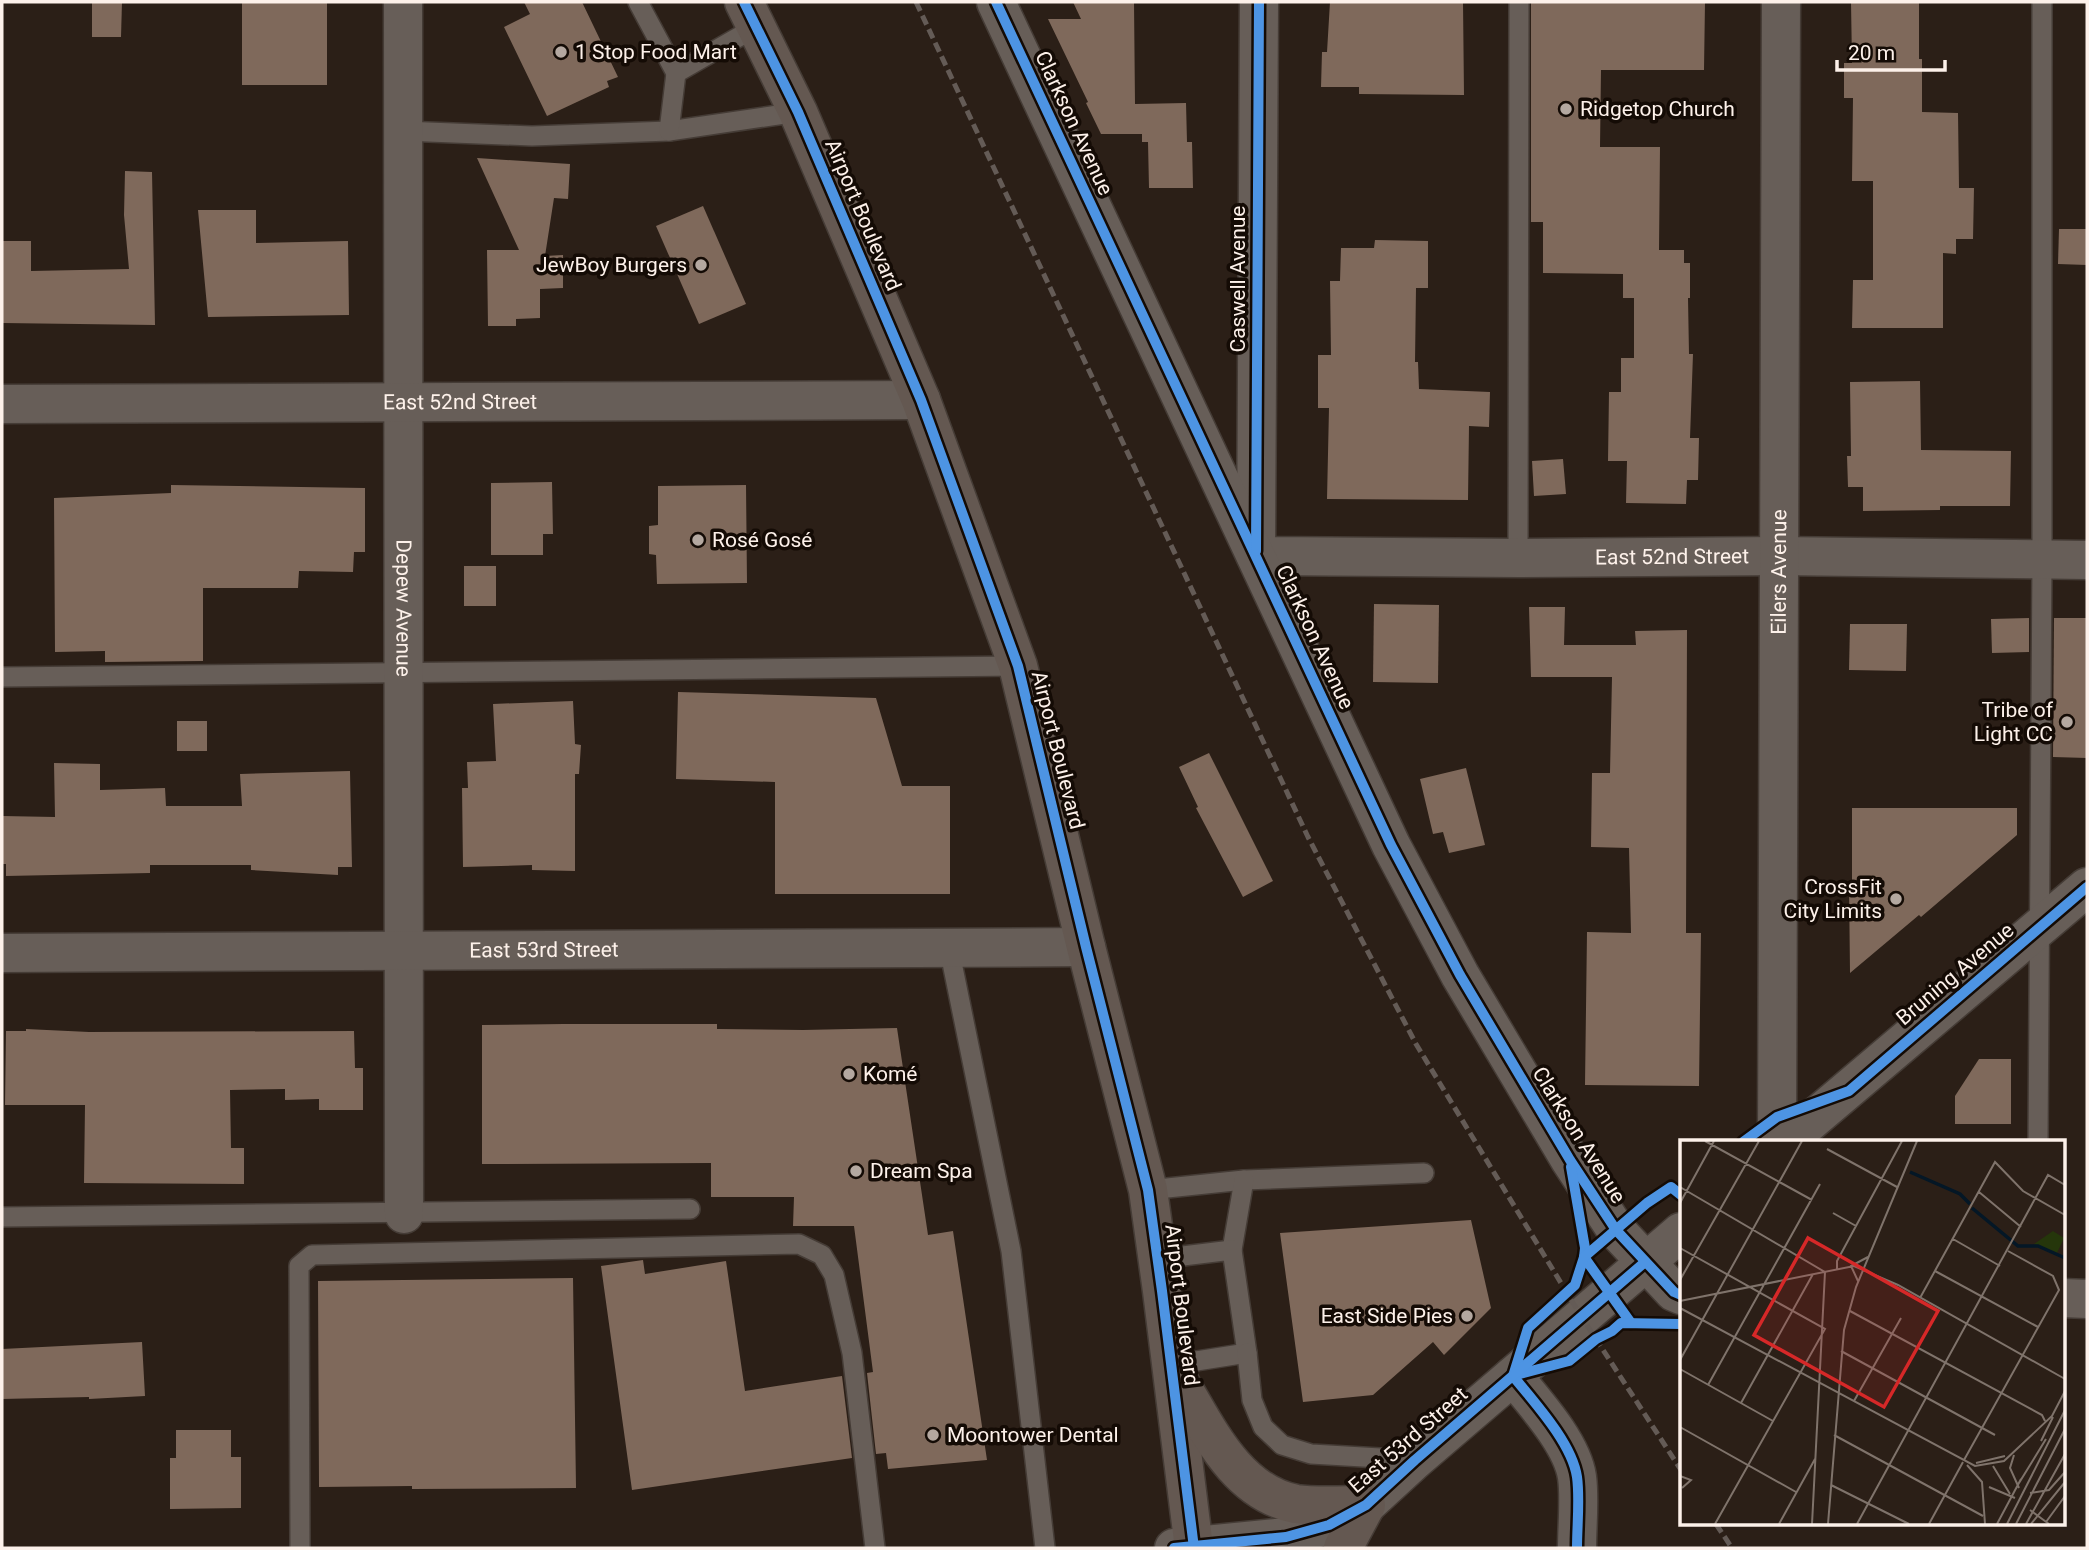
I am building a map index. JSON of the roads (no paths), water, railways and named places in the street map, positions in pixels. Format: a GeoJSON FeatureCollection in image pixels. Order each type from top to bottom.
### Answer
{"type":"FeatureCollection","features":[{"type":"Feature","properties":{"kind":"main road","name":"Airport Boulevard"},"geometry":{"type":"LineString","coordinates":[[750,14],[798,112],[920,400],[1018,666],[1147,1190],[1171,1368],[1187,1548]]}},
{"type":"Feature","properties":{"kind":"main road"},"geometry":{"type":"LineString","coordinates":[[1171,1368],[1230,1463],[1262,1491],[1296,1503],[1366,1506],[1343,1548]]}},
{"type":"Feature","properties":{"kind":"street","name":"Depew Avenue"},"geometry":{"type":"LineString","coordinates":[[403,2],[404,1214]]}},
{"type":"Feature","properties":{"kind":"street","name":"Clarkson Avenue"},"geometry":{"type":"LineString","coordinates":[[996,2],[1391,845],[1460,975],[1577,1171],[1616,1230],[1645,1262]]}},
{"type":"Feature","properties":{"kind":"street","name":"Caswell Avenue"},"geometry":{"type":"LineString","coordinates":[[1255,556],[1259,2]]}},
{"type":"Feature","properties":{"kind":"street","name":"Eilers Avenue"},"geometry":{"type":"LineString","coordinates":[[1777,1140],[1781,2]]}},
{"type":"Feature","properties":{"kind":"street","name":"East 52nd Street"},"geometry":{"type":"LineString","coordinates":[[2,404],[920,400]]}},
{"type":"Feature","properties":{"kind":"street","name":"East 52nd Street"},"geometry":{"type":"LineString","coordinates":[[1255,556],[1780,556],[2087,560]]}},
{"type":"Feature","properties":{"kind":"street","name":"Bruning Avenue"},"geometry":{"type":"LineString","coordinates":[[1788,1140],[2087,887]]}},
{"type":"Feature","properties":{"kind":"street","name":"East 53rd Street"},"geometry":{"type":"LineString","coordinates":[[2,953],[1086,947]]}},
{"type":"Feature","properties":{"kind":"street"},"geometry":{"type":"LineString","coordinates":[[1680,1233],[1645,1262],[1674,1292],[1680,1295]]}},
{"type":"Feature","properties":{"kind":"street","name":"East 53rd Street"},"geometry":{"type":"LineString","coordinates":[[1187,1548],[1286,1537],[1329,1525],[1366,1506],[1415,1460],[1645,1262]]}},
{"type":"Feature","properties":{"kind":"street"},"geometry":{"type":"LineString","coordinates":[[2064,1298],[2087,1299]]}},
{"type":"Feature","properties":{"kind":"street"},"geometry":{"type":"LineString","coordinates":[[1513,1376],[1547,1419],[1571,1456],[1577,1477],[1577,1548]]}},
{"type":"Feature","properties":{"kind":"lane"},"geometry":{"type":"LineString","coordinates":[[638,2],[676,73],[669,131]]}},
{"type":"Feature","properties":{"kind":"lane"},"geometry":{"type":"LineString","coordinates":[[1518,558],[1519,2]]}},
{"type":"Feature","properties":{"kind":"lane"},"geometry":{"type":"LineString","coordinates":[[2038,1140],[2042,2]]}},
{"type":"Feature","properties":{"kind":"lane"},"geometry":{"type":"LineString","coordinates":[[676,73],[750,14]]}},
{"type":"Feature","properties":{"kind":"lane"},"geometry":{"type":"LineString","coordinates":[[403,131],[532,136],[669,131],[798,112]]}},
{"type":"Feature","properties":{"kind":"lane"},"geometry":{"type":"LineString","coordinates":[[2,677],[1018,666]]}},
{"type":"Feature","properties":{"kind":"lane"},"geometry":{"type":"LineString","coordinates":[[949,948],[1011,1251],[1045,1548]]}},
{"type":"Feature","properties":{"kind":"lane"},"geometry":{"type":"LineString","coordinates":[[1147,1190],[1244,1180],[1424,1174]]}},
{"type":"Feature","properties":{"kind":"lane"},"geometry":{"type":"LineString","coordinates":[[1244,1180],[1233,1250],[1252,1400],[1263,1427],[1282,1445],[1311,1454],[1415,1460]]}},
{"type":"Feature","properties":{"kind":"lane"},"geometry":{"type":"LineString","coordinates":[[2,1217],[690,1209]]}},
{"type":"Feature","properties":{"kind":"lane"},"geometry":{"type":"LineString","coordinates":[[300,1548],[299,1266],[312,1255],[799,1244],[822,1255],[834,1275],[852,1353],[875,1548]]}},
{"type":"Feature","properties":{"kind":"lane"},"geometry":{"type":"LineString","coordinates":[[1158,1259],[1233,1250]]}},
{"type":"Feature","properties":{"kind":"lane"},"geometry":{"type":"LineString","coordinates":[[1171,1368],[1247,1353]]}},
{"type":"Feature","properties":{"kind":"railway"},"geometry":{"type":"LineString","coordinates":[[916,2],[1308,837],[1416,1044],[1581,1316],[1680,1468]]}},
{"type":"Feature","properties":{"kind":"railway"},"geometry":{"type":"LineString","coordinates":[[1717,1526],[1732,1548]]}},
{"type":"Feature","properties":{"kind":"place","name":"1 Stop Food Mart"},"geometry":{"type":"Point","coordinates":[561,52]}},
{"type":"Feature","properties":{"kind":"place","name":"Ridgetop Church"},"geometry":{"type":"Point","coordinates":[1566,109]}},
{"type":"Feature","properties":{"kind":"place","name":"JewBoy Burgers"},"geometry":{"type":"Point","coordinates":[701,265]}},
{"type":"Feature","properties":{"kind":"place","name":"Rosé Gosé"},"geometry":{"type":"Point","coordinates":[698,540]}},
{"type":"Feature","properties":{"kind":"place","name":"Tribe of Light CC"},"geometry":{"type":"Point","coordinates":[2067,722]}},
{"type":"Feature","properties":{"kind":"place","name":"CrossFit City Limits"},"geometry":{"type":"Point","coordinates":[1896,899]}},
{"type":"Feature","properties":{"kind":"place","name":"Komé"},"geometry":{"type":"Point","coordinates":[849,1074]}},
{"type":"Feature","properties":{"kind":"place","name":"Dream Spa"},"geometry":{"type":"Point","coordinates":[856,1171]}},
{"type":"Feature","properties":{"kind":"place","name":"East Side Pies"},"geometry":{"type":"Point","coordinates":[1467,1316]}},
{"type":"Feature","properties":{"kind":"place","name":"Moontower Dental"},"geometry":{"type":"Point","coordinates":[933,1435]}}]}
